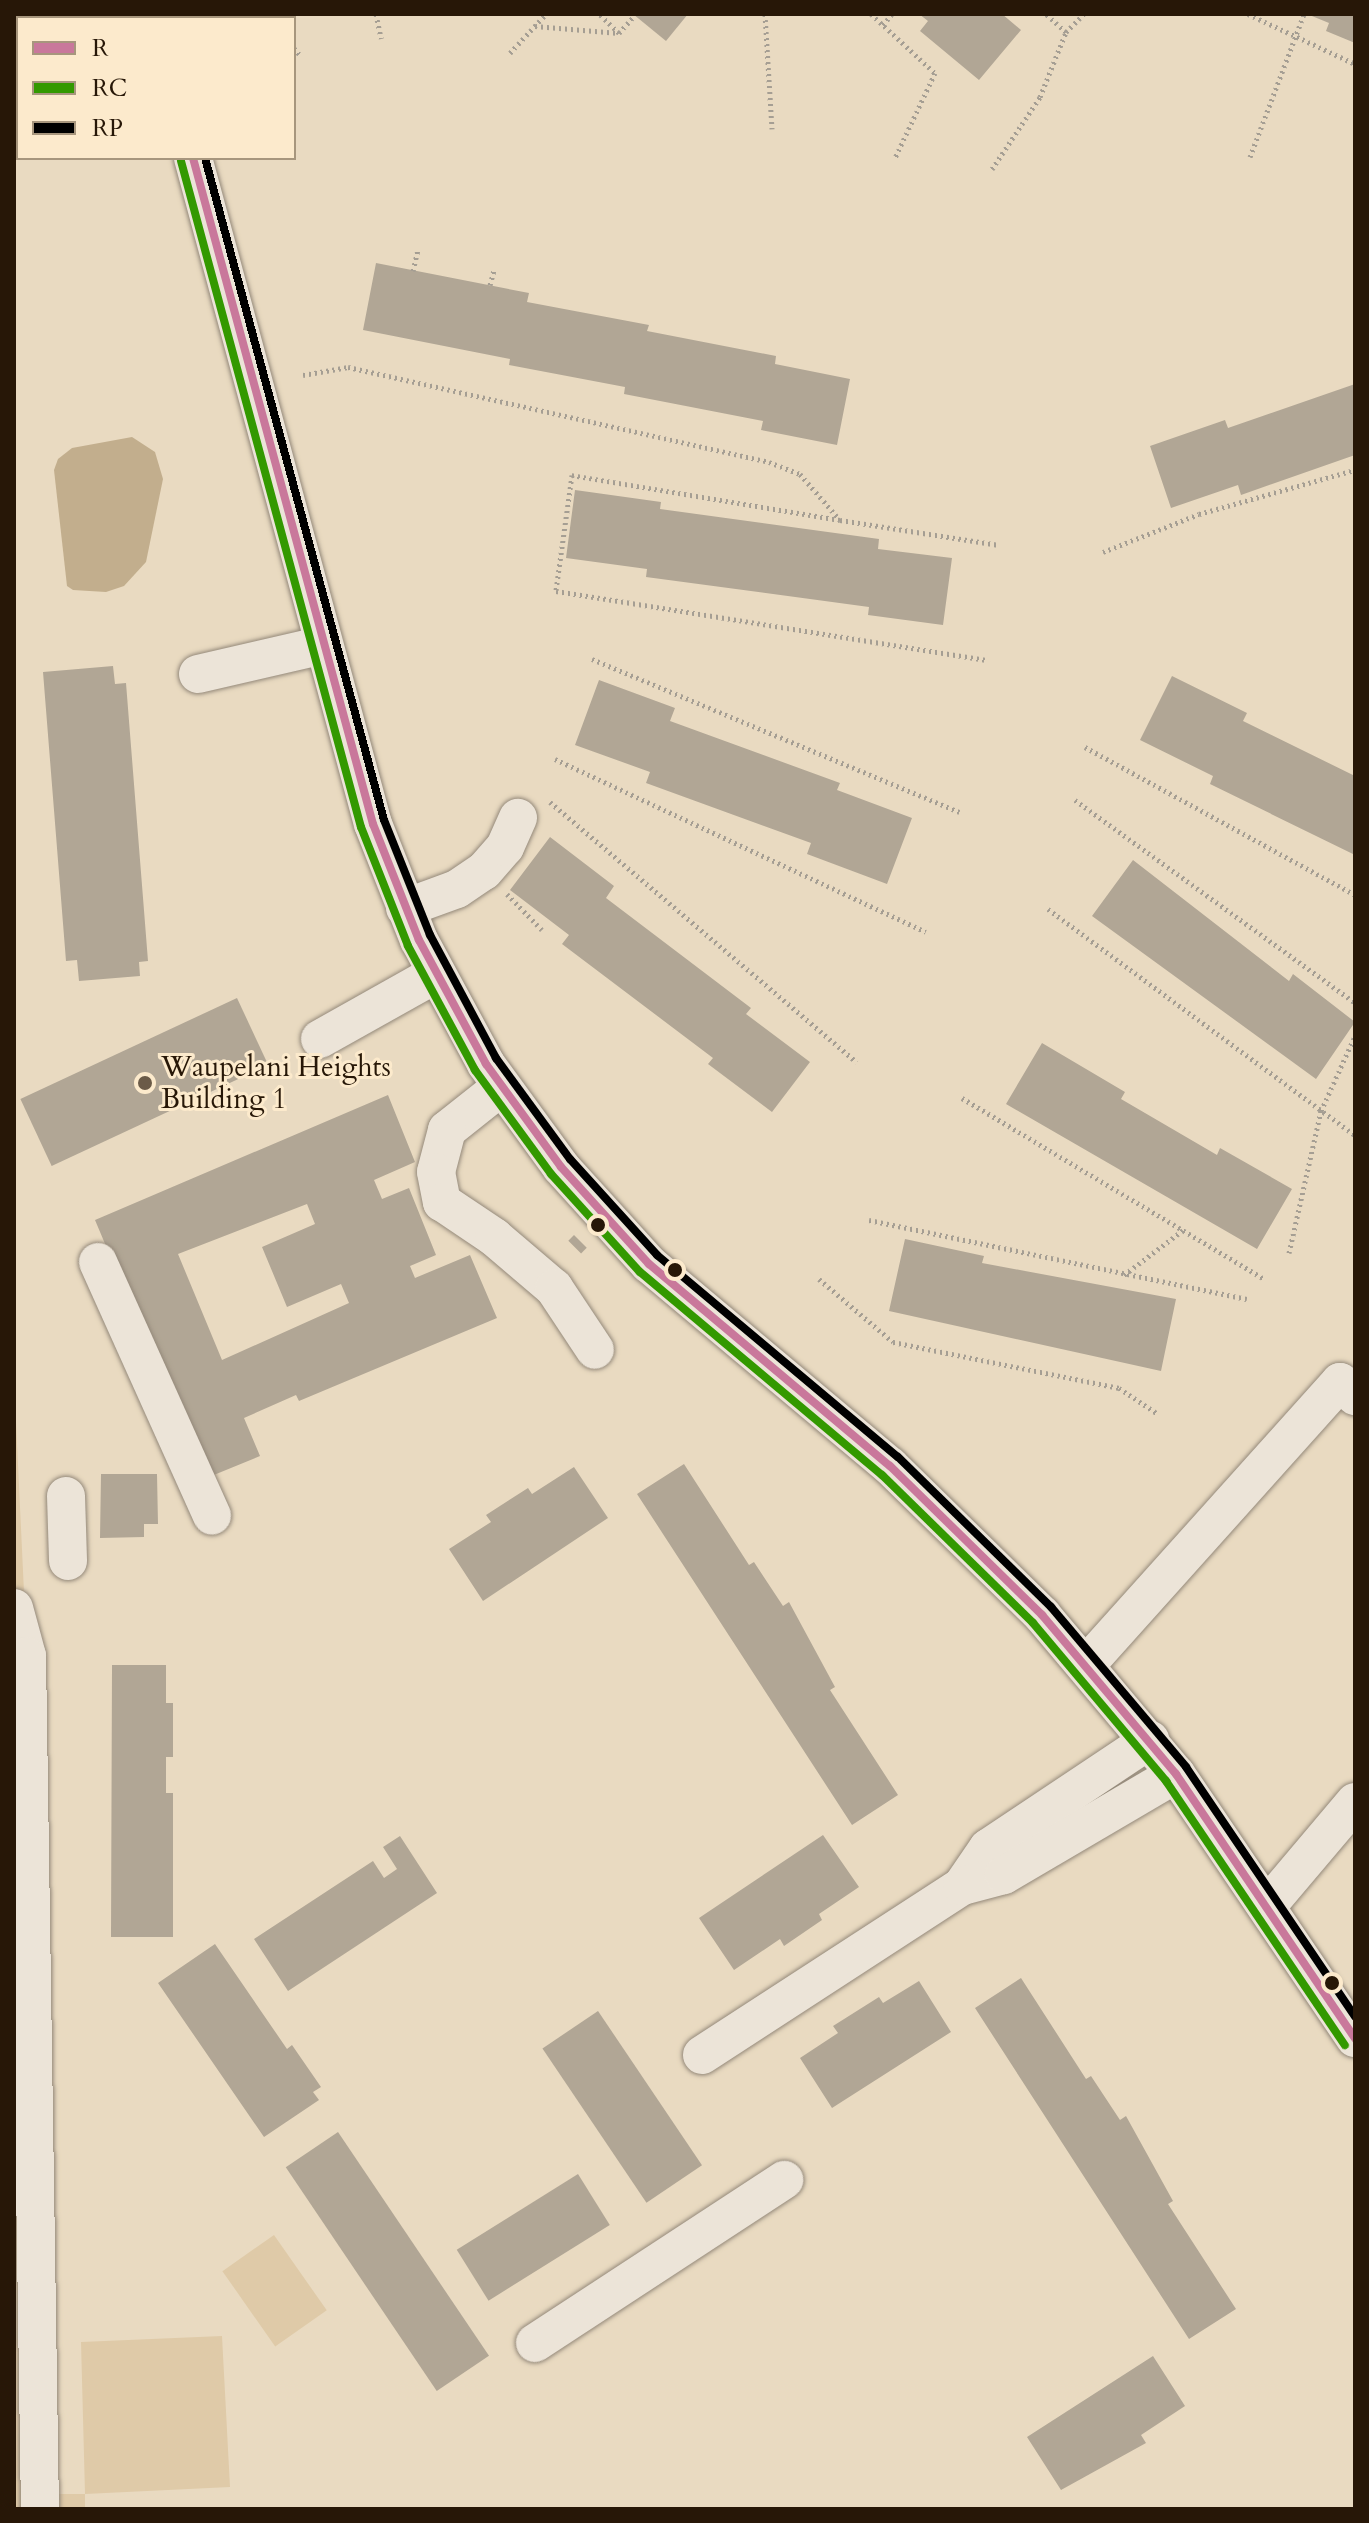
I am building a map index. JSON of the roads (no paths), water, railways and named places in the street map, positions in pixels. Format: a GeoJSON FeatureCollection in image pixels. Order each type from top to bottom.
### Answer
{"type":"FeatureCollection","features":[{"type":"Feature","properties":{"kind":"street"},"geometry":{"type":"LineString","coordinates":[[194,160],[373,824],[405,908],[436,974],[501,1087],[568,1176],[649,1264],[911,1484],[1000,1569],[1087,1664],[1176,1774],[1268,1905],[1355,2038]]}},
{"type":"Feature","properties":{"kind":"street"},"geometry":{"type":"LineString","coordinates":[[198,674],[324,645]]}},
{"type":"Feature","properties":{"kind":"street"},"geometry":{"type":"LineString","coordinates":[[405,908],[457,889],[484,871],[505,847],[530,808]]}},
{"type":"Feature","properties":{"kind":"street"},"geometry":{"type":"LineString","coordinates":[[320,1039],[436,974]]}},
{"type":"Feature","properties":{"kind":"street"},"geometry":{"type":"LineString","coordinates":[[501,1087],[447,1130],[436,1172],[442,1202],[494,1237],[554,1288],[595,1350]]}},
{"type":"Feature","properties":{"kind":"street"},"geometry":{"type":"LineString","coordinates":[[98,1262],[212,1516]]}},
{"type":"Feature","properties":{"kind":"street"},"geometry":{"type":"LineString","coordinates":[[1087,1664],[1340,1382],[1355,1396]]}},
{"type":"Feature","properties":{"kind":"street"},"geometry":{"type":"LineString","coordinates":[[66,1496],[68,1561]]}},
{"type":"Feature","properties":{"kind":"street"},"geometry":{"type":"LineString","coordinates":[[14,1608],[27,1656],[40,2509]]}},
{"type":"Feature","properties":{"kind":"street"},"geometry":{"type":"LineString","coordinates":[[962,1886],[981,1857],[1006,1834],[1150,1740]]}},
{"type":"Feature","properties":{"kind":"street"},"geometry":{"type":"LineString","coordinates":[[702,2055],[962,1886],[1004,1875],[1176,1774]]}},
{"type":"Feature","properties":{"kind":"street"},"geometry":{"type":"LineString","coordinates":[[1268,1905],[1355,1802]]}},
{"type":"Feature","properties":{"kind":"street"},"geometry":{"type":"LineString","coordinates":[[535,2343],[784,2180]]}},
{"type":"Feature","properties":{"kind":"place","name":"Waupelani Heights Building 1"},"geometry":{"type":"Point","coordinates":[145,1083]}}]}
